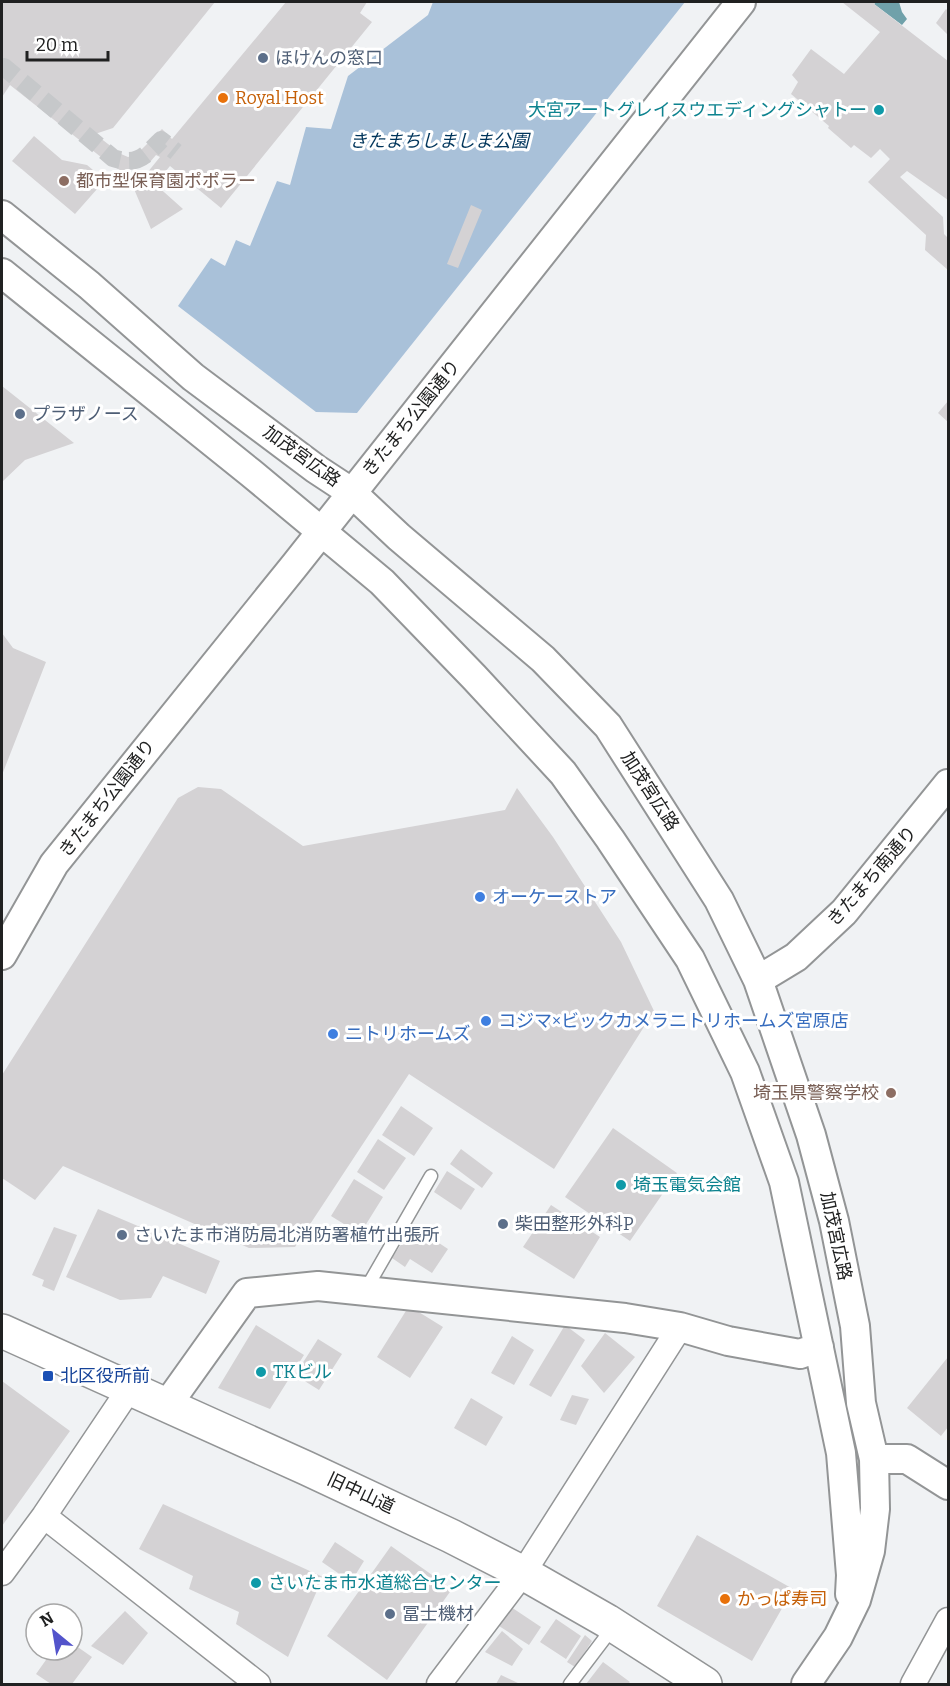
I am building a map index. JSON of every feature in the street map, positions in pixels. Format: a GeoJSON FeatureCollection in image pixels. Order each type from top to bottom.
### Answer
{"type":"FeatureCollection","features":[{"type":"Feature","properties":{"kind":"main road","name":"旧中山道"},"geometry":{"type":"LineString","coordinates":[[2,1331],[380,1502],[524,1573],[614,1626],[705,1684]]}},
{"type":"Feature","properties":{"kind":"street","name":"きたまち公園通り"},"geometry":{"type":"LineString","coordinates":[[2,955],[54,864],[741,2]]}},
{"type":"Feature","properties":{"kind":"street","name":"加茂宮広路"},"geometry":{"type":"LineString","coordinates":[[2,215],[89,285],[194,376],[316,469],[351,492],[399,537],[543,659],[608,726],[719,900],[758,980],[812,1135],[834,1221],[855,1326],[861,1403],[874,1459],[874,1509],[870,1551],[856,1600],[837,1637],[806,1684]]}},
{"type":"Feature","properties":{"kind":"street","name":"加茂宮広路"},"geometry":{"type":"LineString","coordinates":[[2,273],[242,465],[382,582],[474,676],[562,773],[610,839],[690,959],[745,1072],[784,1182],[841,1453],[851,1575],[850,1614]]}},
{"type":"Feature","properties":{"kind":"street","name":"きたまち南通り"},"geometry":{"type":"LineString","coordinates":[[758,980],[796,957],[844,912],[948,784]]}},
{"type":"Feature","properties":{"kind":"street"},"geometry":{"type":"LineString","coordinates":[[167,1405],[247,1293],[318,1286],[625,1318],[680,1327],[728,1341],[800,1354],[819,1347]]}},
{"type":"Feature","properties":{"kind":"street"},"geometry":{"type":"LineString","coordinates":[[439,1684],[524,1573],[680,1327]]}},
{"type":"Feature","properties":{"kind":"street"},"geometry":{"type":"LineString","coordinates":[[2,1573],[44,1516],[130,1388]]}},
{"type":"Feature","properties":{"kind":"street"},"geometry":{"type":"LineString","coordinates":[[874,1459],[907,1459],[948,1485]]}},
{"type":"Feature","properties":{"kind":"street"},"geometry":{"type":"LineString","coordinates":[[44,1516],[258,1684]]}},
{"type":"Feature","properties":{"kind":"street"},"geometry":{"type":"LineString","coordinates":[[913,1684],[948,1620]]}},
{"type":"Feature","properties":{"kind":"lane"},"geometry":{"type":"LineString","coordinates":[[365,1291],[432,1176]]}},
{"type":"Feature","properties":{"kind":"lane"},"geometry":{"type":"LineString","coordinates":[[570,1684],[614,1626]]}},
{"type":"Feature","properties":{"kind":"green space","name":"きたまちしましま公園"},"geometry":{"type":"Polygon","coordinates":[[[433,2],[685,2],[357,413],[316,412],[178,306],[211,258],[225,266],[236,240],[250,246],[277,181],[290,185],[306,127],[331,129],[348,76],[428,15],[433,2]]]}},
{"type":"Feature","properties":{"kind":"shaded area"},"geometry":{"type":"Polygon","coordinates":[[[876,2],[899,2],[907,19],[902,25],[874,4],[876,2]]]}},
{"type":"Feature","properties":{"kind":"building"},"geometry":{"type":"Polygon","coordinates":[[[2,2],[215,2],[113,128],[95,134],[128,157],[136,155],[162,129],[172,139],[286,2],[367,2],[360,13],[372,22],[221,208],[170,166],[155,184],[183,209],[151,229],[134,189],[160,157],[156,155],[143,166],[120,170],[10,85],[2,97],[2,2]]]}},
{"type":"Feature","properties":{"kind":"building","name":"大宮アートグレイスウエディングシャトー"},"geometry":{"type":"Polygon","coordinates":[[[842,2],[876,2],[874,4],[948,61],[948,200],[907,171],[900,177],[943,217],[944,234],[948,238],[948,270],[925,250],[926,235],[868,182],[890,159],[880,149],[871,158],[854,145],[851,148],[791,94],[798,82],[792,75],[811,49],[844,74],[880,32],[842,2]]]}},
{"type":"Feature","properties":{"kind":"building"},"geometry":{"type":"Polygon","coordinates":[[[946,9],[948,11],[948,35],[936,23],[946,9]]]}},
{"type":"Feature","properties":{"kind":"building"},"geometry":{"type":"Polygon","coordinates":[[[34,136],[62,160],[87,165],[105,180],[75,214],[12,161],[34,136]]]}},
{"type":"Feature","properties":{"kind":"building"},"geometry":{"type":"Polygon","coordinates":[[[471,205],[482,210],[458,268],[447,264],[471,205]]]}},
{"type":"Feature","properties":{"kind":"building","name":"プラザノース"},"geometry":{"type":"Polygon","coordinates":[[[2,386],[74,443],[25,460],[2,482],[2,386]]]}},
{"type":"Feature","properties":{"kind":"building"},"geometry":{"type":"Polygon","coordinates":[[[948,401],[948,422],[938,413],[948,401]]]}},
{"type":"Feature","properties":{"kind":"building"},"geometry":{"type":"Polygon","coordinates":[[[2,633],[13,648],[46,662],[2,775],[2,633]]]}},
{"type":"Feature","properties":{"kind":"building","name":"ニトリホームズ"},"geometry":{"type":"Polygon","coordinates":[[[198,787],[221,789],[303,846],[505,810],[517,788],[553,837],[621,942],[654,1011],[554,1169],[409,1074],[295,1247],[249,1248],[63,1166],[35,1200],[2,1178],[2,1075],[178,798],[198,787]]]}},
{"type":"Feature","properties":{"kind":"building"},"geometry":{"type":"Polygon","coordinates":[[[401,1106],[433,1128],[414,1156],[382,1135],[401,1106]]]}},
{"type":"Feature","properties":{"kind":"building","name":"埼玉電気会館"},"geometry":{"type":"Polygon","coordinates":[[[613,1128],[677,1173],[630,1241],[565,1197],[613,1128]]]}},
{"type":"Feature","properties":{"kind":"building"},"geometry":{"type":"Polygon","coordinates":[[[378,1139],[406,1158],[384,1190],[357,1172],[378,1139]]]}},
{"type":"Feature","properties":{"kind":"building"},"geometry":{"type":"Polygon","coordinates":[[[461,1149],[493,1173],[482,1188],[450,1164],[461,1149]]]}},
{"type":"Feature","properties":{"kind":"building"},"geometry":{"type":"Polygon","coordinates":[[[447,1171],[475,1189],[461,1210],[434,1192],[447,1171]]]}},
{"type":"Feature","properties":{"kind":"building"},"geometry":{"type":"Polygon","coordinates":[[[354,1179],[383,1197],[360,1234],[331,1216],[354,1179]]]}},
{"type":"Feature","properties":{"kind":"building"},"geometry":{"type":"Polygon","coordinates":[[[551,1205],[600,1237],[574,1279],[523,1247],[551,1205]]]}},
{"type":"Feature","properties":{"kind":"building","name":"さいたま市消防局北消防署植竹出張所"},"geometry":{"type":"Polygon","coordinates":[[[98,1209],[220,1261],[206,1294],[163,1276],[151,1298],[120,1300],[66,1277],[98,1209]]]}},
{"type":"Feature","properties":{"kind":"building"},"geometry":{"type":"Polygon","coordinates":[[[54,1227],[77,1235],[54,1291],[42,1286],[44,1280],[32,1275],[54,1227]]]}},
{"type":"Feature","properties":{"kind":"building"},"geometry":{"type":"Polygon","coordinates":[[[410,1231],[424,1240],[427,1235],[448,1249],[432,1273],[410,1259],[405,1267],[392,1258],[410,1231]]]}},
{"type":"Feature","properties":{"kind":"building"},"geometry":{"type":"Polygon","coordinates":[[[409,1306],[443,1327],[410,1378],[377,1357],[409,1306]]]}},
{"type":"Feature","properties":{"kind":"building","name":"TKビル"},"geometry":{"type":"Polygon","coordinates":[[[256,1325],[304,1355],[270,1409],[218,1388],[256,1325]]]}},
{"type":"Feature","properties":{"kind":"building"},"geometry":{"type":"Polygon","coordinates":[[[565,1325],[585,1340],[551,1397],[529,1385],[565,1325]]]}},
{"type":"Feature","properties":{"kind":"building"},"geometry":{"type":"Polygon","coordinates":[[[605,1333],[635,1357],[604,1393],[581,1366],[605,1333]]]}},
{"type":"Feature","properties":{"kind":"building"},"geometry":{"type":"Polygon","coordinates":[[[512,1336],[534,1350],[514,1385],[491,1373],[512,1336]]]}},
{"type":"Feature","properties":{"kind":"building"},"geometry":{"type":"Polygon","coordinates":[[[318,1339],[342,1354],[319,1390],[295,1375],[318,1339]]]}},
{"type":"Feature","properties":{"kind":"building"},"geometry":{"type":"Polygon","coordinates":[[[948,1357],[948,1427],[941,1436],[907,1408],[948,1357]]]}},
{"type":"Feature","properties":{"kind":"building"},"geometry":{"type":"Polygon","coordinates":[[[2,1381],[70,1431],[2,1526],[2,1381]]]}},
{"type":"Feature","properties":{"kind":"building"},"geometry":{"type":"Polygon","coordinates":[[[572,1395],[589,1399],[576,1425],[560,1420],[572,1395]]]}},
{"type":"Feature","properties":{"kind":"building"},"geometry":{"type":"Polygon","coordinates":[[[471,1398],[503,1417],[486,1446],[454,1428],[471,1398]]]}},
{"type":"Feature","properties":{"kind":"building","name":"さいたま市水道総合センター"},"geometry":{"type":"Polygon","coordinates":[[[163,1504],[323,1577],[288,1657],[236,1624],[239,1612],[189,1589],[193,1576],[139,1549],[163,1504]]]}},
{"type":"Feature","properties":{"kind":"building"},"geometry":{"type":"Polygon","coordinates":[[[697,1535],[793,1589],[752,1661],[657,1606],[697,1535]]]}},
{"type":"Feature","properties":{"kind":"building"},"geometry":{"type":"Polygon","coordinates":[[[335,1542],[364,1561],[351,1582],[322,1562],[335,1542]]]}},
{"type":"Feature","properties":{"kind":"building"},"geometry":{"type":"Polygon","coordinates":[[[391,1546],[452,1589],[387,1680],[327,1636],[391,1546]]]}},
{"type":"Feature","properties":{"kind":"building"},"geometry":{"type":"Polygon","coordinates":[[[511,1607],[541,1627],[529,1645],[499,1626],[511,1607]]]}},
{"type":"Feature","properties":{"kind":"building"},"geometry":{"type":"Polygon","coordinates":[[[125,1611],[148,1633],[123,1665],[91,1646],[125,1611]]]}},
{"type":"Feature","properties":{"kind":"building"},"geometry":{"type":"Polygon","coordinates":[[[556,1619],[581,1636],[566,1659],[540,1642],[556,1619]]]}},
{"type":"Feature","properties":{"kind":"building"},"geometry":{"type":"Polygon","coordinates":[[[502,1631],[523,1649],[512,1666],[485,1652],[502,1631]]]}},
{"type":"Feature","properties":{"kind":"building"},"geometry":{"type":"Polygon","coordinates":[[[585,1635],[592,1641],[575,1667],[567,1662],[585,1635]]]}},
{"type":"Feature","properties":{"kind":"building"},"geometry":{"type":"Polygon","coordinates":[[[84,1651],[92,1657],[72,1684],[51,1684],[36,1674],[44,1662],[84,1662],[84,1651]]]}},
{"type":"Feature","properties":{"kind":"building"},"geometry":{"type":"Polygon","coordinates":[[[603,1662],[630,1682],[628,1684],[586,1684],[603,1662]]]}},
{"type":"Feature","properties":{"kind":"building"},"geometry":{"type":"Polygon","coordinates":[[[501,1675],[520,1684],[496,1684],[501,1675]]]}},
{"type":"Feature","properties":{"kind":"tunnel"},"geometry":{"type":"LineString","coordinates":[[2,70],[4,67],[113,158],[128,161],[140,158],[161,140],[176,152]]}},
{"type":"Feature","properties":{"kind":"place","name":"ほけんの窓口"},"geometry":{"type":"Point","coordinates":[263,58]}},
{"type":"Feature","properties":{"kind":"place","name":"Royal Host"},"geometry":{"type":"Point","coordinates":[223,98]}},
{"type":"Feature","properties":{"kind":"place","name":"大宮アートグレイスウエディングシャトー"},"geometry":{"type":"Point","coordinates":[879,110]}},
{"type":"Feature","properties":{"kind":"place","name":"都市型保育園ポポラー"},"geometry":{"type":"Point","coordinates":[64,181]}},
{"type":"Feature","properties":{"kind":"place","name":"プラザノース"},"geometry":{"type":"Point","coordinates":[20,414]}},
{"type":"Feature","properties":{"kind":"place","name":"オーケーストア"},"geometry":{"type":"Point","coordinates":[480,897]}},
{"type":"Feature","properties":{"kind":"place","name":"コジマ×ビックカメラニトリホームズ宮原店"},"geometry":{"type":"Point","coordinates":[486,1021]}},
{"type":"Feature","properties":{"kind":"place","name":"ニトリホームズ"},"geometry":{"type":"Point","coordinates":[333,1034]}},
{"type":"Feature","properties":{"kind":"place","name":"埼玉県警察学校"},"geometry":{"type":"Point","coordinates":[891,1093]}},
{"type":"Feature","properties":{"kind":"place","name":"埼玉電気会館"},"geometry":{"type":"Point","coordinates":[621,1185]}},
{"type":"Feature","properties":{"kind":"place","name":"柴田整形外科P"},"geometry":{"type":"Point","coordinates":[503,1224]}},
{"type":"Feature","properties":{"kind":"place","name":"さいたま市消防局北消防署植竹出張所"},"geometry":{"type":"Point","coordinates":[122,1235]}},
{"type":"Feature","properties":{"kind":"place","name":"TKビル"},"geometry":{"type":"Point","coordinates":[261,1372]}},
{"type":"Feature","properties":{"kind":"place","name":"北区役所前"},"geometry":{"type":"Point","coordinates":[48,1376]}},
{"type":"Feature","properties":{"kind":"place","name":"さいたま市水道総合センター"},"geometry":{"type":"Point","coordinates":[256,1583]}},
{"type":"Feature","properties":{"kind":"place","name":"かっぱ寿司"},"geometry":{"type":"Point","coordinates":[725,1599]}},
{"type":"Feature","properties":{"kind":"place","name":"冨士機材"},"geometry":{"type":"Point","coordinates":[390,1614]}}]}
